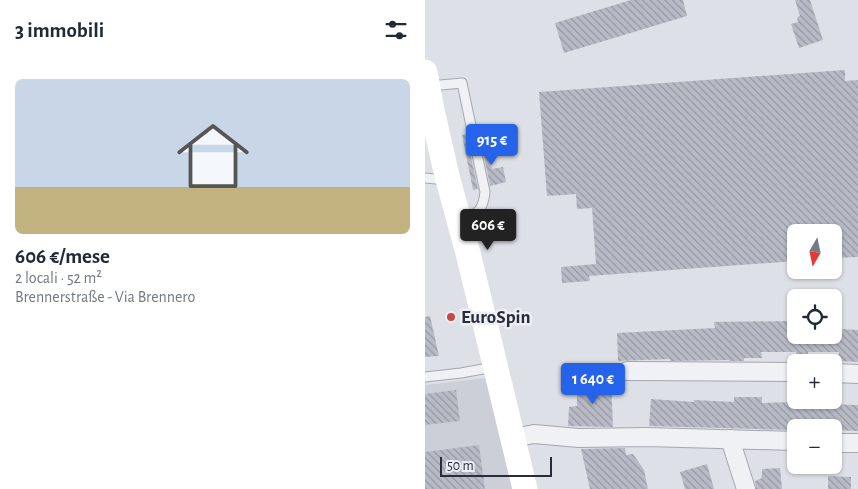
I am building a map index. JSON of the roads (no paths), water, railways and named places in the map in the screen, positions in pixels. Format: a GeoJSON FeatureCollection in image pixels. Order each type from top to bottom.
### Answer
{"type":"FeatureCollection","features":[{"type":"Feature","properties":{"kind":"main road"},"geometry":{"type":"LineString","coordinates":[[427,95],[436,177],[460,222],[525,489]]}},
{"type":"Feature","properties":{"kind":"street"},"geometry":{"type":"LineString","coordinates":[[627,370],[787,372]]}},
{"type":"Feature","properties":{"kind":"street"},"geometry":{"type":"LineString","coordinates":[[842,373],[858,374]]}},
{"type":"Feature","properties":{"kind":"street"},"geometry":{"type":"LineString","coordinates":[[513,438],[534,434],[579,438],[646,437],[787,442]]}},
{"type":"Feature","properties":{"kind":"street"},"geometry":{"type":"LineString","coordinates":[[730,439],[746,489]]}},
{"type":"Feature","properties":{"kind":"street"},"geometry":{"type":"LineString","coordinates":[[842,443],[858,444]]}},
{"type":"Feature","properties":{"kind":"lane"},"geometry":{"type":"LineString","coordinates":[[427,95],[462,83],[485,192],[484,204],[476,214],[460,222]]}},
{"type":"Feature","properties":{"kind":"lane"},"geometry":{"type":"LineString","coordinates":[[425,377],[461,373],[496,366]]}},
{"type":"Feature","properties":{"kind":"place","name":"EuroSpin"},"geometry":{"type":"Point","coordinates":[451,317]}}]}
